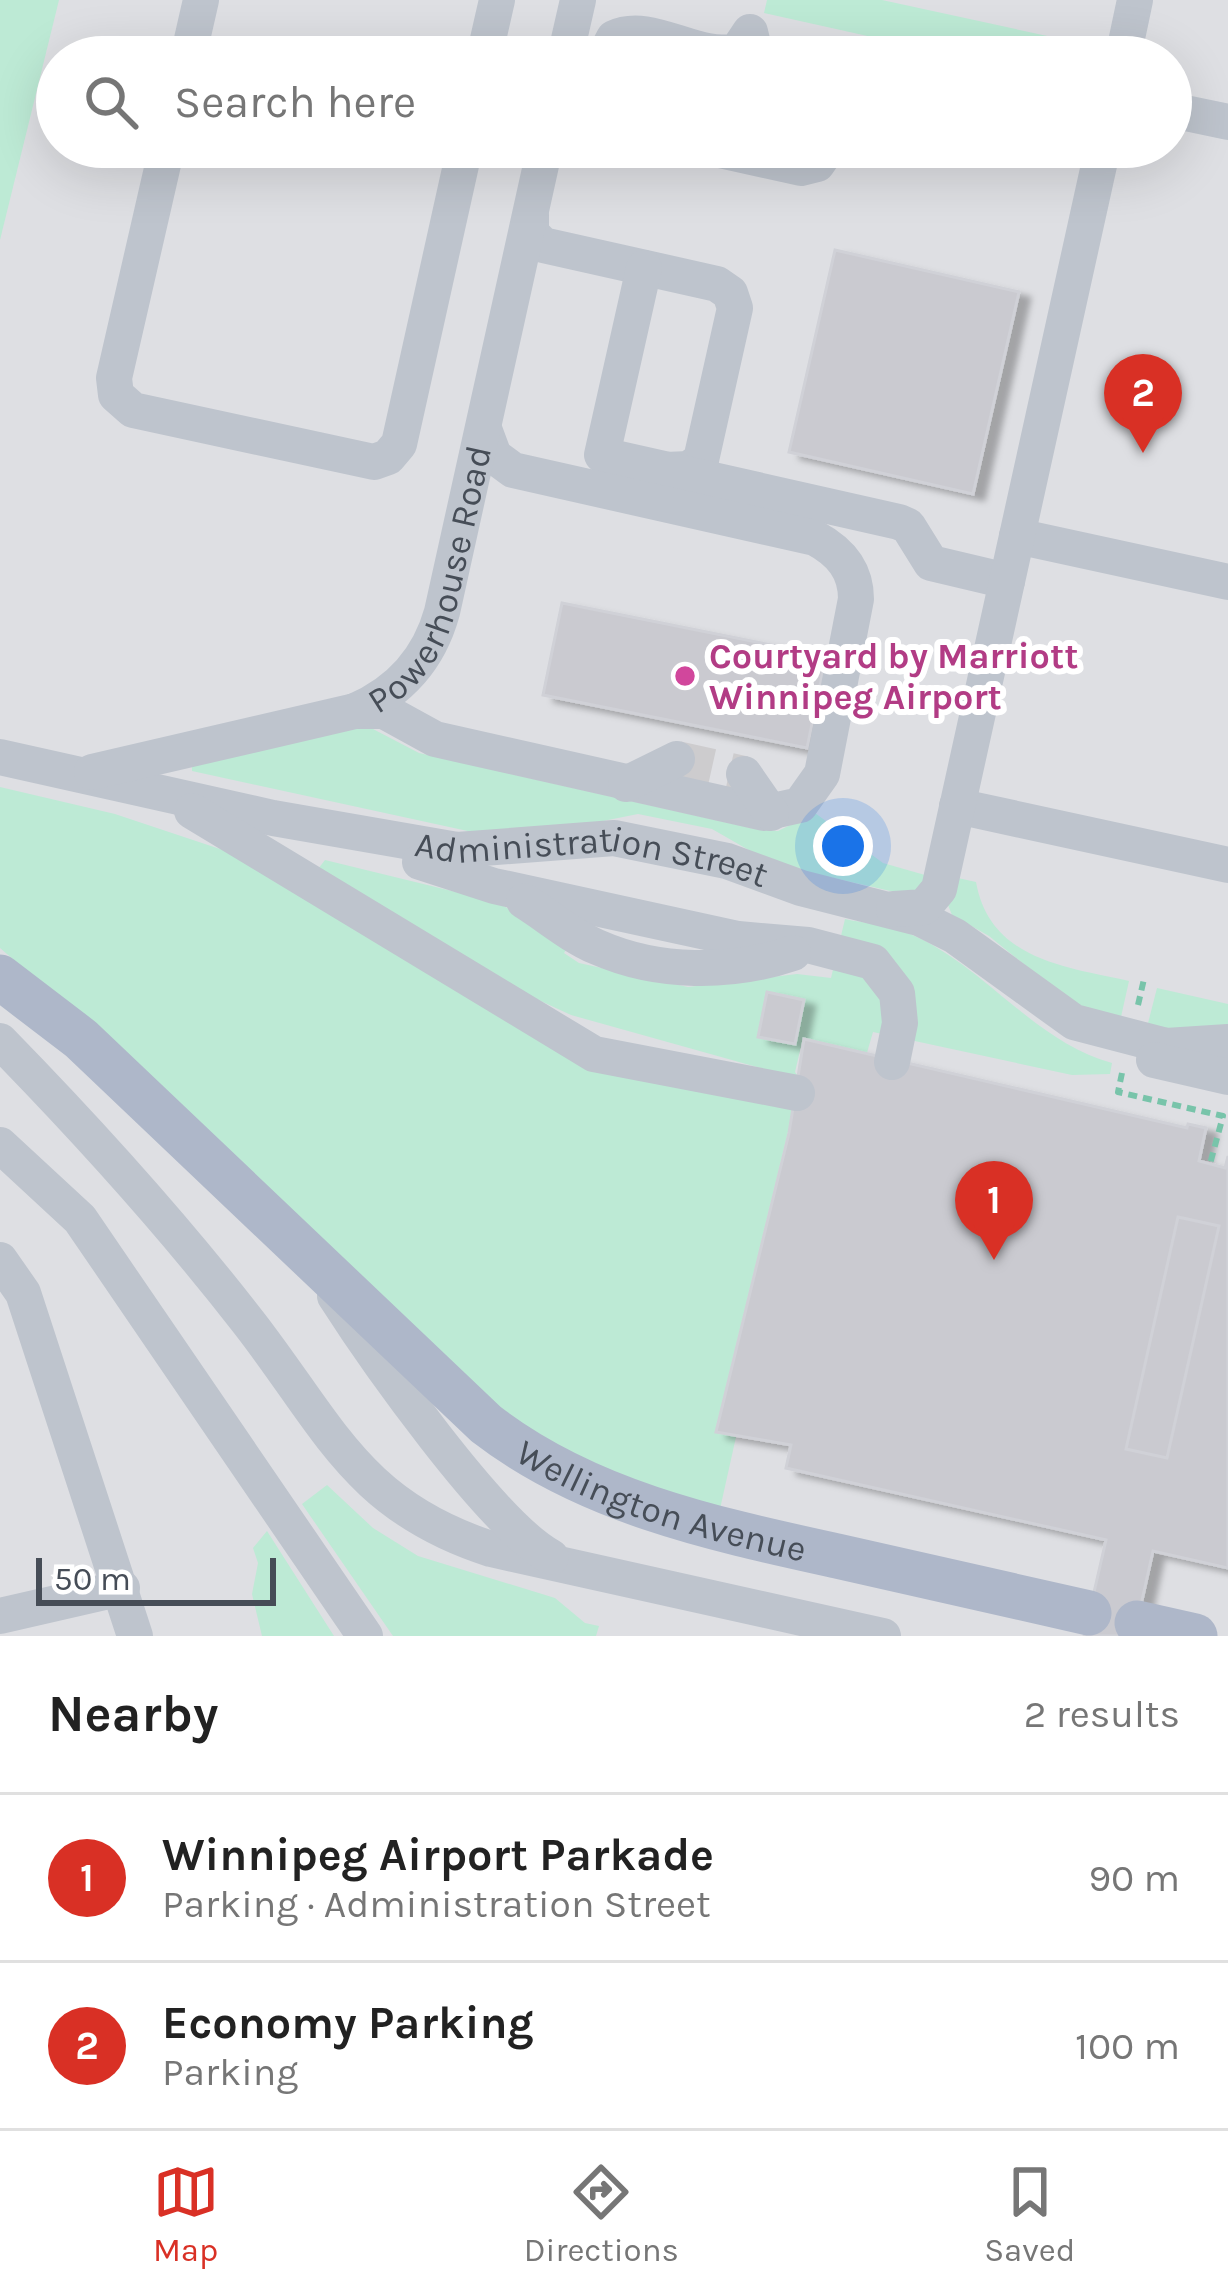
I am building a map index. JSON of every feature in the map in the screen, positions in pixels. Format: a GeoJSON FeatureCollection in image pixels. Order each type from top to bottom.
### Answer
{"type":"FeatureCollection","features":[{"type":"Feature","properties":{"kind":"main road","name":"Wellington Avenue"},"geometry":{"type":"LineString","coordinates":[[0,977],[82,1040],[486,1424],[570,1479],[719,1530],[1089,1613]]}},
{"type":"Feature","properties":{"kind":"main road"},"geometry":{"type":"LineString","coordinates":[[1137,1623],[1195,1636]]}},
{"type":"Feature","properties":{"kind":"street"},"geometry":{"type":"LineString","coordinates":[[193,36],[201,0]]}},
{"type":"Feature","properties":{"kind":"street"},"geometry":{"type":"LineString","coordinates":[[496,0],[497,36]]}},
{"type":"Feature","properties":{"kind":"street"},"geometry":{"type":"LineString","coordinates":[[570,36],[578,0]]}},
{"type":"Feature","properties":{"kind":"street"},"geometry":{"type":"LineString","coordinates":[[1127,36],[1135,0]]}},
{"type":"Feature","properties":{"kind":"street"},"geometry":{"type":"LineString","coordinates":[[1192,114],[1228,122]]}},
{"type":"Feature","properties":{"kind":"street"},"geometry":{"type":"LineString","coordinates":[[162,168],[114,378],[116,394],[134,410],[374,462],[388,457],[399,444],[459,168]]}},
{"type":"Feature","properties":{"kind":"street","name":"Powerhouse Road"},"geometry":{"type":"LineString","coordinates":[[77,775],[355,711],[401,682],[437,630],[484,429],[535,256],[530,215],[540,168]]}},
{"type":"Feature","properties":{"kind":"street"},"geometry":{"type":"LineString","coordinates":[[894,909],[915,910],[935,898],[1097,168]]}},
{"type":"Feature","properties":{"kind":"street"},"geometry":{"type":"LineString","coordinates":[[535,256],[644,268],[717,284],[730,293],[735,308],[701,460],[688,470],[666,470]]}},
{"type":"Feature","properties":{"kind":"street"},"geometry":{"type":"LineString","coordinates":[[644,268],[602,455],[899,522],[908,526],[931,563],[1007,581]]}},
{"type":"Feature","properties":{"kind":"street"},"geometry":{"type":"LineString","coordinates":[[355,711],[384,711],[435,739],[771,813],[800,805],[822,774],[856,599],[847,564],[815,538],[512,470],[494,456],[484,429]]}},
{"type":"Feature","properties":{"kind":"street"},"geometry":{"type":"LineString","coordinates":[[1017,536],[1228,582]]}},
{"type":"Feature","properties":{"kind":"street"},"geometry":{"type":"LineString","coordinates":[[0,758],[273,818],[453,869],[494,886],[596,947],[689,968],[756,964],[819,949]]}},
{"type":"Feature","properties":{"kind":"street"},"geometry":{"type":"LineString","coordinates":[[626,784],[677,759]]}},
{"type":"Feature","properties":{"kind":"street"},"geometry":{"type":"LineString","coordinates":[[744,774],[771,813]]}},
{"type":"Feature","properties":{"kind":"street"},"geometry":{"type":"LineString","coordinates":[[122,784],[207,818],[594,1054],[797,1093]]}},
{"type":"Feature","properties":{"kind":"street"},"geometry":{"type":"LineString","coordinates":[[957,806],[1228,865]]}},
{"type":"Feature","properties":{"kind":"street","name":"Administration Street"},"geometry":{"type":"LineString","coordinates":[[273,818],[457,850],[603,838],[701,855],[801,888],[894,909],[956,936],[1032,996],[1074,1022],[1130,1040],[1184,1047],[1228,1042]]}},
{"type":"Feature","properties":{"kind":"street"},"geometry":{"type":"LineString","coordinates":[[550,845],[724,880],[801,888]]}},
{"type":"Feature","properties":{"kind":"street"},"geometry":{"type":"LineString","coordinates":[[453,869],[507,871],[746,920],[819,949]]}},
{"type":"Feature","properties":{"kind":"street"},"geometry":{"type":"LineString","coordinates":[[494,886],[738,939],[819,949],[873,962],[892,982],[900,1023],[892,1062]]}},
{"type":"Feature","properties":{"kind":"street"},"geometry":{"type":"LineString","coordinates":[[1032,996],[1062,1026],[1088,1042],[1228,1077]]}},
{"type":"Feature","properties":{"kind":"street","name":"Wellington Avenue"},"geometry":{"type":"LineString","coordinates":[[0,1041],[54,1096],[249,1322],[357,1470],[404,1510],[457,1538],[491,1549],[883,1636]]}},
{"type":"Feature","properties":{"kind":"street"},"geometry":{"type":"LineString","coordinates":[[0,1145],[80,1219],[365,1636]]}},
{"type":"Feature","properties":{"kind":"street","name":"Wellington Avenue"},"geometry":{"type":"LineString","coordinates":[[308,1252],[374,1357],[539,1551],[624,1586],[847,1636]]}},
{"type":"Feature","properties":{"kind":"street"},"geometry":{"type":"LineString","coordinates":[[0,1260],[23,1293],[135,1636]]}},
{"type":"Feature","properties":{"kind":"street"},"geometry":{"type":"LineString","coordinates":[[0,1616],[122,1588]]}},
{"type":"Feature","properties":{"kind":"path"},"geometry":{"type":"LineString","coordinates":[[1124,1064],[1118,1092],[1223,1116],[1210,1164]]}},
{"type":"Feature","properties":{"kind":"shaded area"},"geometry":{"type":"Polygon","coordinates":[[[0,0],[1228,0],[1228,1636],[0,1636],[0,0]]]}},
{"type":"Feature","properties":{"kind":"green space"},"geometry":{"type":"Polygon","coordinates":[[[0,0],[59,0],[50,36],[36,36],[36,94],[0,240],[0,0]]]}},
{"type":"Feature","properties":{"kind":"green space"},"geometry":{"type":"Polygon","coordinates":[[[767,0],[882,0],[1048,36],[868,36],[764,13],[767,0]]]}},
{"type":"Feature","properties":{"kind":"green space"},"geometry":{"type":"Polygon","coordinates":[[[343,729],[373,729],[419,753],[755,829],[778,831],[815,813],[883,863],[932,877],[925,890],[899,893],[773,864],[712,829],[638,814],[553,831],[486,835],[192,771],[192,764],[343,729]]]}},
{"type":"Feature","properties":{"kind":"green space"},"geometry":{"type":"Polygon","coordinates":[[[0,787],[115,814],[229,852],[566,1052],[794,1107],[715,1432],[736,1437],[720,1509],[628,1485],[504,1422],[115,1047],[0,948],[0,787]]]}},
{"type":"Feature","properties":{"kind":"green space"},"geometry":{"type":"Polygon","coordinates":[[[325,860],[497,902],[569,945],[564,953],[579,963],[688,987],[797,974],[831,978],[845,919],[893,928],[956,960],[1055,1037],[1112,1063],[1110,1074],[1072,1075],[873,1032],[866,1056],[803,1038],[795,1072],[800,1079],[571,1015],[517,990],[318,869],[325,860]]]}},
{"type":"Feature","properties":{"kind":"green space"},"geometry":{"type":"Polygon","coordinates":[[[958,878],[976,882],[984,908],[1014,944],[1057,964],[1129,981],[1119,1026],[1077,1007],[989,936],[952,915],[948,905],[958,878]]]}},
{"type":"Feature","properties":{"kind":"green space"},"geometry":{"type":"Polygon","coordinates":[[[1157,988],[1228,1004],[1228,1029],[1146,1031],[1157,988]]]}},
{"type":"Feature","properties":{"kind":"green space"},"geometry":{"type":"Polygon","coordinates":[[[327,1485],[373,1528],[418,1556],[555,1598],[585,1623],[599,1626],[596,1636],[393,1636],[302,1504],[327,1485]]]}},
{"type":"Feature","properties":{"kind":"green space"},"geometry":{"type":"Polygon","coordinates":[[[267,1531],[334,1636],[262,1636],[252,1594],[258,1563],[253,1548],[267,1531]]]}},
{"type":"Feature","properties":{"kind":"building"},"geometry":{"type":"Polygon","coordinates":[[[835,250],[1019,292],[973,494],[789,452],[835,250]]]}},
{"type":"Feature","properties":{"kind":"building","name":"Courtyard by Marriott Winnipeg Airport"},"geometry":{"type":"Polygon","coordinates":[[[562,603],[826,656],[807,748],[543,695],[562,603]]]}},
{"type":"Feature","properties":{"kind":"building"},"geometry":{"type":"Polygon","coordinates":[[[767,992],[804,1000],[795,1044],[758,1037],[767,992]]]}},
{"type":"Feature","properties":{"kind":"building"},"geometry":{"type":"Polygon","coordinates":[[[804,1039],[1187,1128],[1188,1124],[1206,1128],[1199,1161],[1225,1168],[1228,1156],[1228,1568],[1153,1551],[1134,1636],[1084,1636],[1106,1540],[786,1468],[791,1445],[716,1432],[789,1133],[804,1039]]]}},
{"type":"Feature","properties":{"kind":"building"},"geometry":{"type":"Polygon","coordinates":[[[1178,1217],[1219,1226],[1167,1458],[1126,1449],[1178,1217]]]}},
{"type":"Feature","properties":{"kind":"tunnel"},"geometry":{"type":"LineString","coordinates":[[677,759],[744,774]]}},
{"type":"Feature","properties":{"kind":"place","name":"Economy Parking"},"geometry":{"type":"Point","coordinates":[1143,453]}},
{"type":"Feature","properties":{"kind":"place","name":"Courtyard by Marriott Winnipeg Airport"},"geometry":{"type":"Point","coordinates":[685,676]}},
{"type":"Feature","properties":{"kind":"place","name":"Winnipeg Airport Parkade"},"geometry":{"type":"Point","coordinates":[994,1260]}}]}
